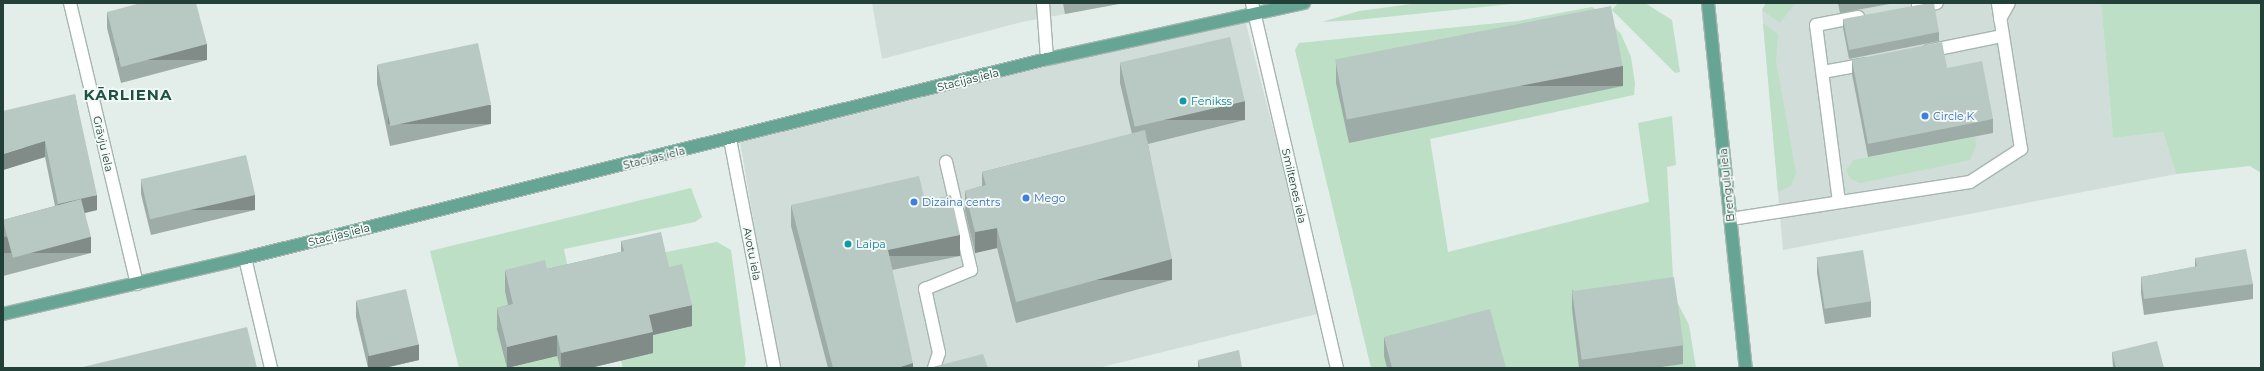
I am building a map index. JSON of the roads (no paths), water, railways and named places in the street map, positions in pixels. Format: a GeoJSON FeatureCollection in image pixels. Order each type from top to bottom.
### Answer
{"type":"FeatureCollection","features":[{"type":"Feature","properties":{"kind":"main road","name":"Stacijas iela"},"geometry":{"type":"LineString","coordinates":[[3,314],[245,258],[1253,9],[1304,3]]}},
{"type":"Feature","properties":{"kind":"main road","name":"Brenguļu iela"},"geometry":{"type":"LineString","coordinates":[[1708,3],[1746,368]]}},
{"type":"Feature","properties":{"kind":"street","name":"Grāvju iela"},"geometry":{"type":"LineString","coordinates":[[70,3],[137,284]]}},
{"type":"Feature","properties":{"kind":"street"},"geometry":{"type":"LineString","coordinates":[[1043,3],[1047,60]]}},
{"type":"Feature","properties":{"kind":"street"},"geometry":{"type":"LineString","coordinates":[[1906,8],[1937,3]]}},
{"type":"Feature","properties":{"kind":"street"},"geometry":{"type":"LineString","coordinates":[[1731,219],[1970,182],[2021,149],[1998,3]]}},
{"type":"Feature","properties":{"kind":"street"},"geometry":{"type":"LineString","coordinates":[[2000,19],[2009,3]]}},
{"type":"Feature","properties":{"kind":"street","name":"Smiltenes iela"},"geometry":{"type":"LineString","coordinates":[[1253,9],[1337,368]]}},
{"type":"Feature","properties":{"kind":"street"},"geometry":{"type":"LineString","coordinates":[[1839,202],[1816,25],[1869,16]]}},
{"type":"Feature","properties":{"kind":"street"},"geometry":{"type":"LineString","coordinates":[[1916,54],[2002,36]]}},
{"type":"Feature","properties":{"kind":"street"},"geometry":{"type":"LineString","coordinates":[[1823,72],[1877,61]]}},
{"type":"Feature","properties":{"kind":"street","name":"Avotu iela"},"geometry":{"type":"LineString","coordinates":[[730,139],[774,368]]}},
{"type":"Feature","properties":{"kind":"street"},"geometry":{"type":"LineString","coordinates":[[934,368],[939,353],[925,289],[971,270],[946,162]]}},
{"type":"Feature","properties":{"kind":"street"},"geometry":{"type":"LineString","coordinates":[[245,258],[271,368]]}},
{"type":"Feature","properties":{"kind":"place","name":"Fenikss"},"geometry":{"type":"Point","coordinates":[1183,101]}},
{"type":"Feature","properties":{"kind":"place","name":"Circle K"},"geometry":{"type":"Point","coordinates":[1925,116]}},
{"type":"Feature","properties":{"kind":"place","name":"Mego"},"geometry":{"type":"Point","coordinates":[1026,198]}},
{"type":"Feature","properties":{"kind":"place","name":"Dizaina centrs"},"geometry":{"type":"Point","coordinates":[914,202]}},
{"type":"Feature","properties":{"kind":"place","name":"Laipa"},"geometry":{"type":"Point","coordinates":[848,244]}},
{"type":"Feature","properties":{"kind":"district","name":"KĀRLIENA"},"geometry":{"type":"Point","coordinates":[128,95]}}]}
